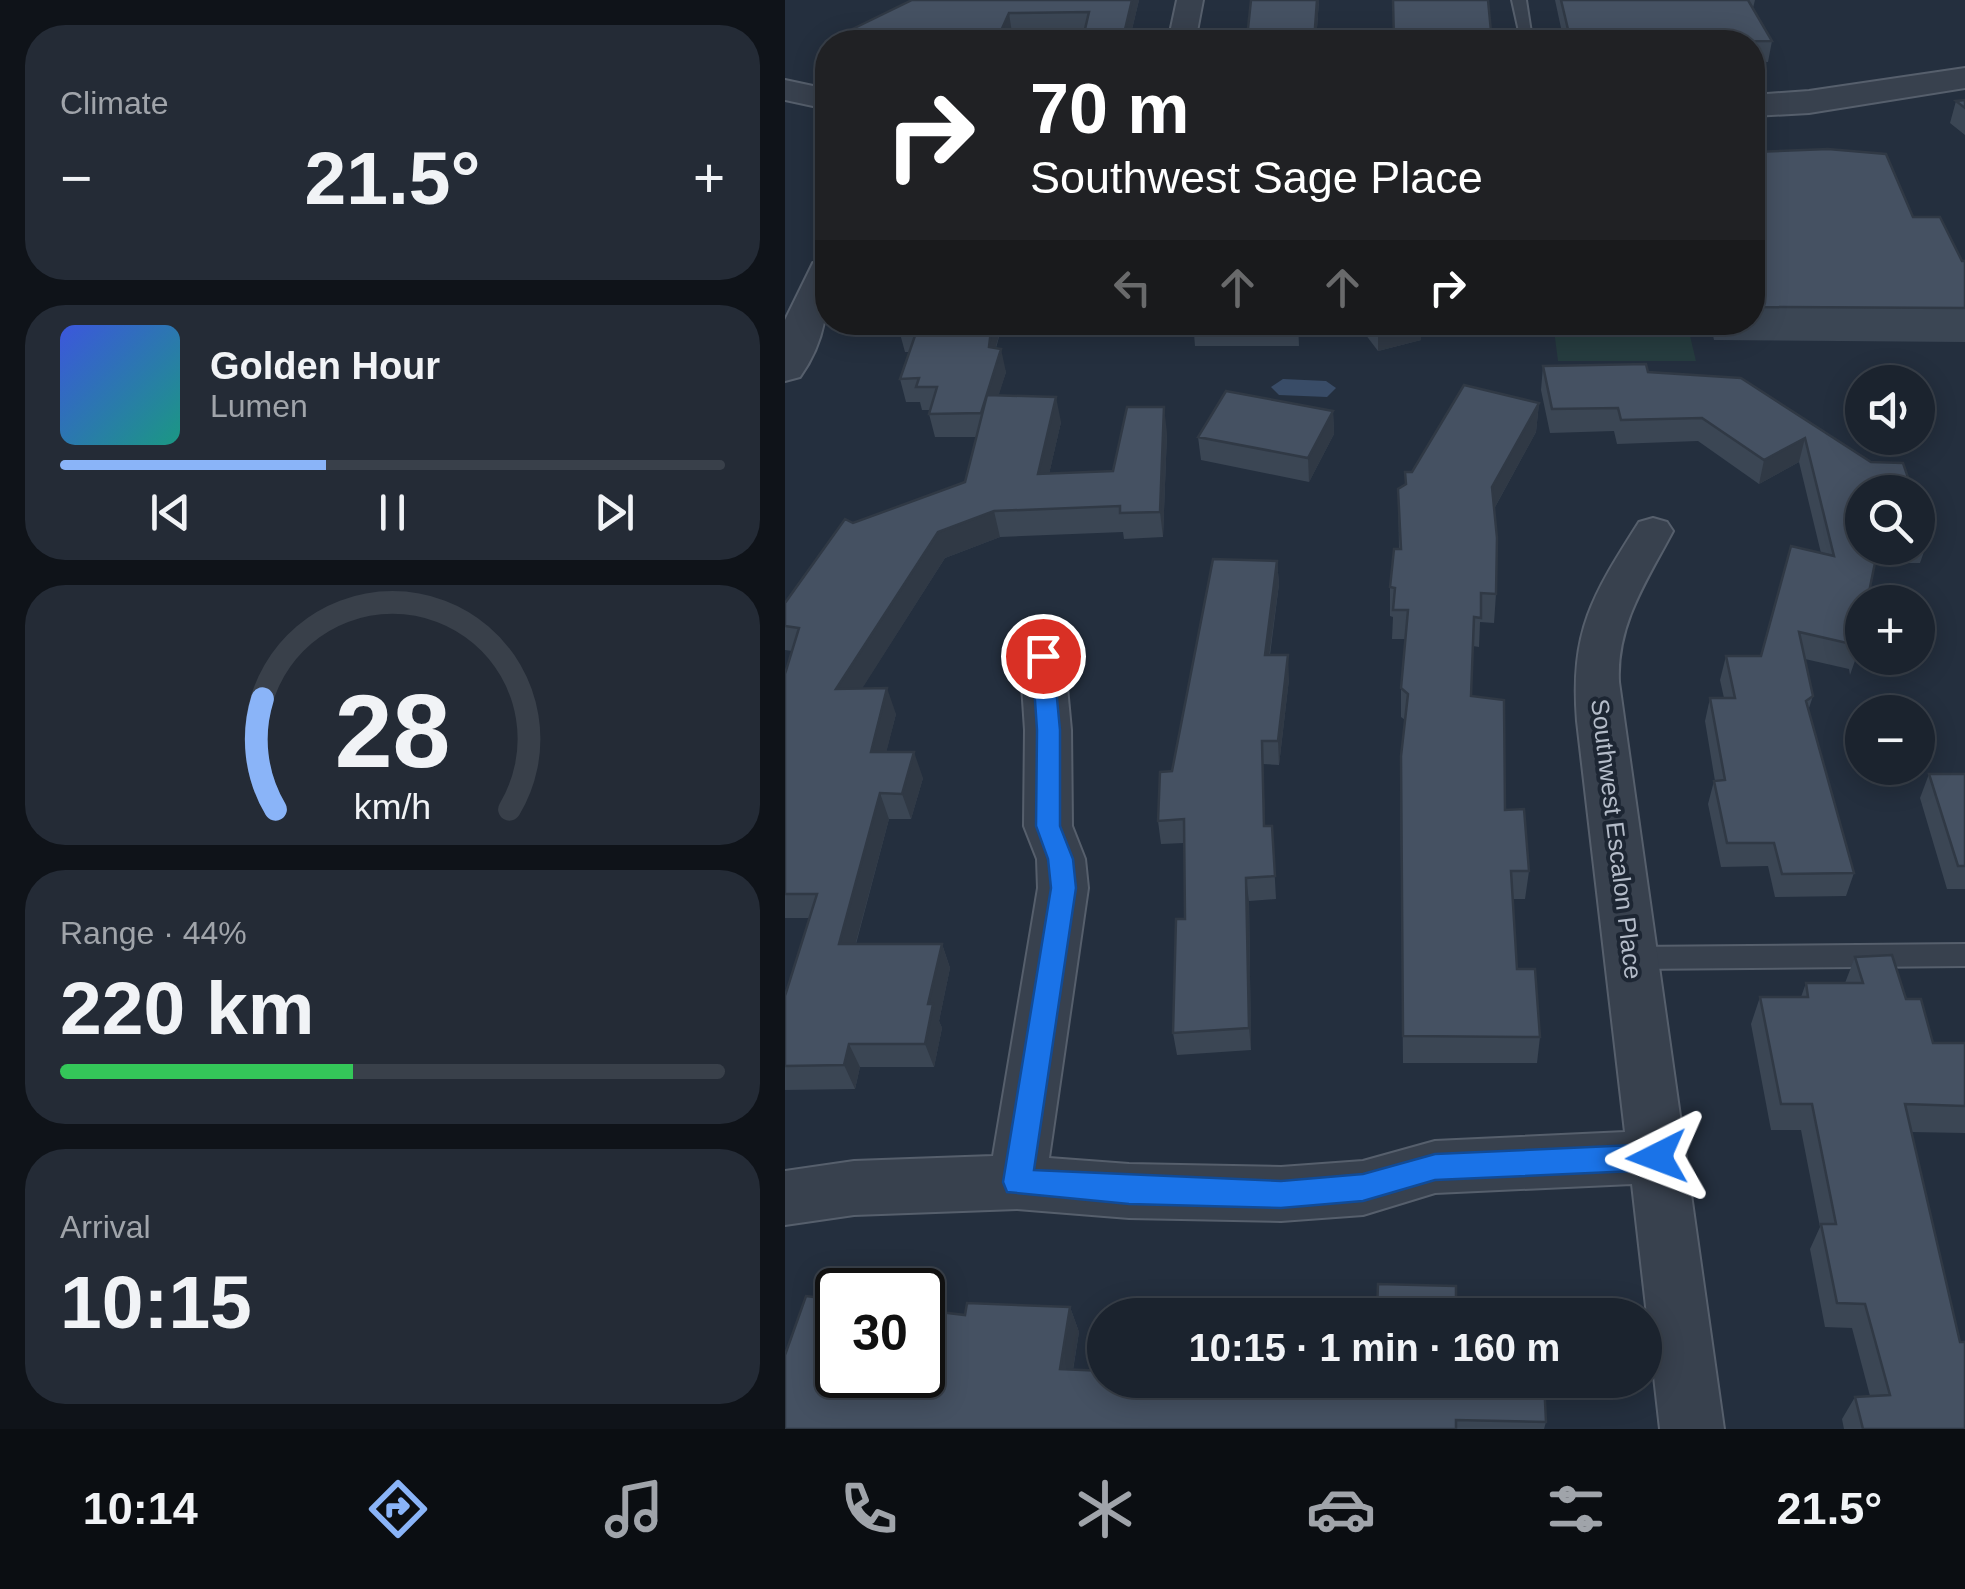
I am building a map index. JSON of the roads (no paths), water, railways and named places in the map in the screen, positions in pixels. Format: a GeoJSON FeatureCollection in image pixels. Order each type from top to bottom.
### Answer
{"type":"FeatureCollection","features":[{"type":"Feature","properties":{"kind":"street"},"geometry":{"type":"LineString","coordinates":[[1184,30],[1190,0]]}},
{"type":"Feature","properties":{"kind":"street"},"geometry":{"type":"LineString","coordinates":[[1765,105],[1965,78]]}},
{"type":"Feature","properties":{"kind":"street"},"geometry":{"type":"LineString","coordinates":[[789,349],[815,296]]}},
{"type":"Feature","properties":{"kind":"street","name":"Southwest Escalon Place"},"geometry":{"type":"LineString","coordinates":[[1653,532],[1611,610],[1598,646],[1600,722],[1693,1429]]}},
{"type":"Feature","properties":{"kind":"street"},"geometry":{"type":"LineString","coordinates":[[1017,1182],[1063,888],[1061,859],[1048,826],[1049,730],[1043,656]]}},
{"type":"Feature","properties":{"kind":"street"},"geometry":{"type":"LineString","coordinates":[[785,1198],[854,1188],[1017,1182],[1281,1194],[1363,1188],[1435,1167],[1657,1157]]}},
{"type":"Feature","properties":{"kind":"lane"},"geometry":{"type":"LineString","coordinates":[[1519,0],[1526,30]]}},
{"type":"Feature","properties":{"kind":"lane"},"geometry":{"type":"LineString","coordinates":[[1631,958],[1965,954]]}},
{"type":"Feature","properties":{"kind":"water"},"geometry":{"type":"Polygon","coordinates":[[[1283,379],[1326,381],[1336,388],[1327,397],[1279,395],[1271,387],[1283,379]]]}}]}
